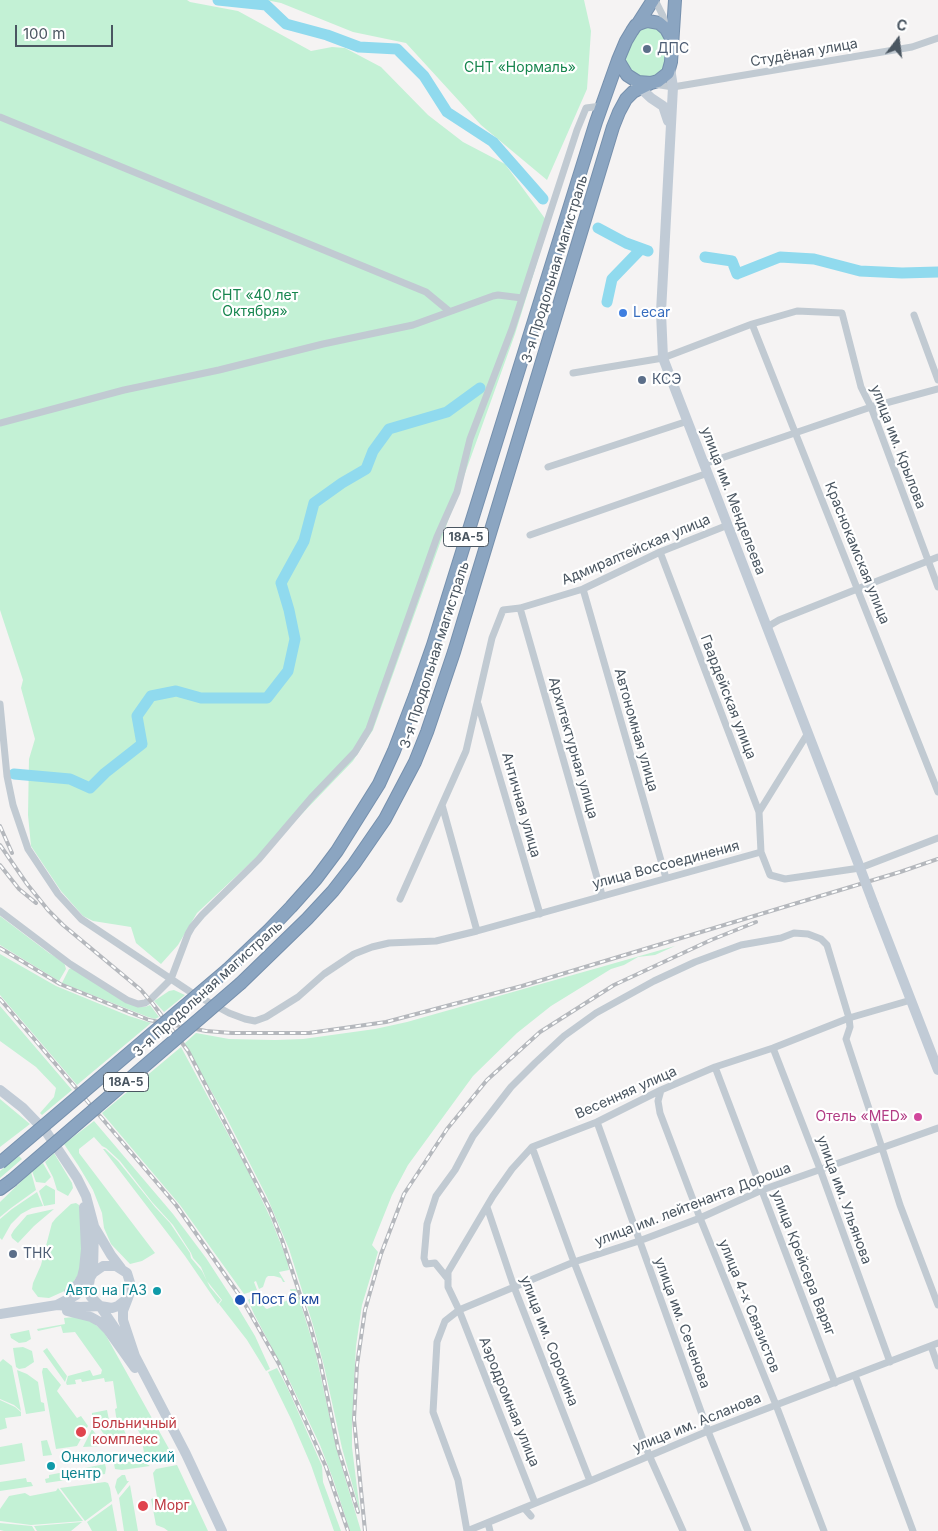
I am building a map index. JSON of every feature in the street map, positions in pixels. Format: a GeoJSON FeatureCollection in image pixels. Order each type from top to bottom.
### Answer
{"type":"FeatureCollection","features":[{"type":"Feature","properties":{"kind":"highway","name":"3-я Продольная магистраль"},"geometry":{"type":"LineString","coordinates":[[0,1164],[228,969],[291,906],[316,879],[337,851],[379,784],[394,751],[433,645],[601,106],[626,40],[654,0]]}},
{"type":"Feature","properties":{"kind":"highway"},"geometry":{"type":"LineString","coordinates":[[670,68],[669,34],[676,0]]}},
{"type":"Feature","properties":{"kind":"highway"},"geometry":{"type":"LineString","coordinates":[[636,25],[648,21],[659,23],[669,34]]}},
{"type":"Feature","properties":{"kind":"highway"},"geometry":{"type":"LineString","coordinates":[[618,60],[627,75],[641,84]]}},
{"type":"Feature","properties":{"kind":"highway","name":"3-я Продольная магистраль"},"geometry":{"type":"LineString","coordinates":[[0,1189],[240,983],[307,919],[333,891],[385,819],[415,762],[454,652],[618,112],[626,99],[641,84],[663,77],[670,68]]}},
{"type":"Feature","properties":{"kind":"main road","name":"улица им. Менделеева"},"geometry":{"type":"LineString","coordinates":[[670,68],[673,87],[661,312],[663,358],[911,1000]]}},
{"type":"Feature","properties":{"kind":"main road"},"geometry":{"type":"LineString","coordinates":[[641,84],[651,98],[663,106],[671,129]]}},
{"type":"Feature","properties":{"kind":"main road"},"geometry":{"type":"LineString","coordinates":[[911,1000],[938,1070]]}},
{"type":"Feature","properties":{"kind":"main road"},"geometry":{"type":"LineString","coordinates":[[0,1090],[23,1108],[47,1133],[72,1168],[86,1196],[94,1226],[110,1255],[126,1274],[131,1286],[123,1311],[123,1320],[135,1356],[186,1454],[222,1531]]}},
{"type":"Feature","properties":{"kind":"main road"},"geometry":{"type":"LineString","coordinates":[[29,1310],[73,1290],[82,1277],[86,1249],[84,1207],[86,1196]]}},
{"type":"Feature","properties":{"kind":"main road"},"geometry":{"type":"LineString","coordinates":[[94,1226],[91,1276],[88,1284],[91,1297],[100,1306],[125,1345],[135,1356]]}},
{"type":"Feature","properties":{"kind":"main road"},"geometry":{"type":"LineString","coordinates":[[57,1305],[76,1295],[91,1276],[103,1266],[110,1265],[122,1269]]}},
{"type":"Feature","properties":{"kind":"main road"},"geometry":{"type":"LineString","coordinates":[[0,1314],[57,1305],[112,1308],[124,1303],[128,1298]]}},
{"type":"Feature","properties":{"kind":"main road"},"geometry":{"type":"LineString","coordinates":[[29,1310],[59,1310],[91,1317],[108,1330],[141,1378],[152,1388]]}},
{"type":"Feature","properties":{"kind":"street"},"geometry":{"type":"LineString","coordinates":[[654,0],[663,16],[669,34]]}},
{"type":"Feature","properties":{"kind":"street","name":"Студёная улица"},"geometry":{"type":"LineString","coordinates":[[641,84],[673,87],[912,47],[938,38]]}},
{"type":"Feature","properties":{"kind":"street"},"geometry":{"type":"LineString","coordinates":[[0,911],[70,964],[126,1000],[138,1004],[145,1003],[170,979],[188,934],[202,915],[259,859],[311,798],[355,752],[369,729],[437,537],[456,492],[470,439],[512,329],[568,154],[586,108],[601,106]]}},
{"type":"Feature","properties":{"kind":"street"},"geometry":{"type":"LineString","coordinates":[[0,117],[426,292],[449,311]]}},
{"type":"Feature","properties":{"kind":"street"},"geometry":{"type":"LineString","coordinates":[[0,423],[124,390],[413,325],[493,296],[522,298]]}},
{"type":"Feature","properties":{"kind":"street","name":"улица им. Крылова"},"geometry":{"type":"LineString","coordinates":[[752,324],[797,311],[842,313],[861,387],[871,407],[938,587]]}},
{"type":"Feature","properties":{"kind":"street"},"geometry":{"type":"LineString","coordinates":[[914,315],[938,380]]}},
{"type":"Feature","properties":{"kind":"street"},"geometry":{"type":"LineString","coordinates":[[573,373],[663,358],[752,324]]}},
{"type":"Feature","properties":{"kind":"street","name":"Краснокамская улица"},"geometry":{"type":"LineString","coordinates":[[752,324],[938,792]]}},
{"type":"Feature","properties":{"kind":"street"},"geometry":{"type":"LineString","coordinates":[[530,535],[795,432],[871,407],[938,389]]}},
{"type":"Feature","properties":{"kind":"street"},"geometry":{"type":"LineString","coordinates":[[548,467],[688,421]]}},
{"type":"Feature","properties":{"kind":"street","name":"Адмиралтейская улица"},"geometry":{"type":"LineString","coordinates":[[400,899],[466,751],[492,638],[503,610],[520,608],[583,589],[660,552],[728,525]]}},
{"type":"Feature","properties":{"kind":"street","name":"Гвардейская улица"},"geometry":{"type":"LineString","coordinates":[[660,552],[759,812],[761,852]]}},
{"type":"Feature","properties":{"kind":"street"},"geometry":{"type":"LineString","coordinates":[[767,627],[779,620],[857,588],[938,557]]}},
{"type":"Feature","properties":{"kind":"street","name":"Автономная улица"},"geometry":{"type":"LineString","coordinates":[[583,589],[666,878]]}},
{"type":"Feature","properties":{"kind":"street","name":"Архитектурная улица"},"geometry":{"type":"LineString","coordinates":[[520,608],[602,895]]}},
{"type":"Feature","properties":{"kind":"street","name":"улица Воссоединения"},"geometry":{"type":"LineString","coordinates":[[0,704],[7,776],[13,804],[28,849],[58,894],[81,919],[170,979],[229,1013],[255,1021],[266,1018],[278,1011],[298,997],[324,974],[354,954],[372,947],[389,943],[436,941],[477,931],[761,852],[770,875],[785,879],[860,868],[938,838]]}},
{"type":"Feature","properties":{"kind":"street","name":"Античная улица"},"geometry":{"type":"LineString","coordinates":[[478,704],[540,914]]}},
{"type":"Feature","properties":{"kind":"street"},"geometry":{"type":"LineString","coordinates":[[759,812],[808,733]]}},
{"type":"Feature","properties":{"kind":"street"},"geometry":{"type":"LineString","coordinates":[[442,805],[477,931]]}},
{"type":"Feature","properties":{"kind":"street"},"geometry":{"type":"LineString","coordinates":[[467,1531],[458,1480],[433,1412],[437,1342],[445,1321],[459,1310],[448,1287],[448,1279],[435,1263],[426,1264],[424,1258],[427,1224],[436,1196],[454,1170],[472,1136],[511,1087],[535,1062],[564,1036],[596,1013],[654,981],[704,958],[741,945],[781,938],[794,933],[808,934],[821,939],[827,945],[849,1018],[850,1027],[846,1039],[900,1205],[938,1305]]}},
{"type":"Feature","properties":{"kind":"street","name":"Весенняя улица"},"geometry":{"type":"LineString","coordinates":[[448,1279],[448,1272],[493,1196],[512,1169],[532,1147],[597,1122],[661,1090],[715,1068],[773,1048],[849,1018],[911,1000]]}},
{"type":"Feature","properties":{"kind":"street","name":"улица им. Ульянова"},"geometry":{"type":"LineString","coordinates":[[773,1048],[890,1362]]}},
{"type":"Feature","properties":{"kind":"street","name":"улица Крейсера Варяг"},"geometry":{"type":"LineString","coordinates":[[715,1068],[835,1383]]}},
{"type":"Feature","properties":{"kind":"street","name":"улица 4-х Связистов"},"geometry":{"type":"LineString","coordinates":[[661,1090],[658,1100],[660,1113],[824,1531]]}},
{"type":"Feature","properties":{"kind":"street","name":"улица им. Сеченова"},"geometry":{"type":"LineString","coordinates":[[597,1122],[708,1431],[748,1531]]}},
{"type":"Feature","properties":{"kind":"street","name":"улица им. лейтенанта Дороша"},"geometry":{"type":"LineString","coordinates":[[459,1310],[574,1262],[639,1241],[700,1218],[762,1190],[938,1128]]}},
{"type":"Feature","properties":{"kind":"street"},"geometry":{"type":"LineString","coordinates":[[532,1147],[574,1262],[650,1455],[683,1531]]}},
{"type":"Feature","properties":{"kind":"street","name":"улица им. Сорокина"},"geometry":{"type":"LineString","coordinates":[[487,1208],[514,1287],[590,1482]]}},
{"type":"Feature","properties":{"kind":"street","name":"Аэродромная улица"},"geometry":{"type":"LineString","coordinates":[[459,1310],[535,1503]]}},
{"type":"Feature","properties":{"kind":"street"},"geometry":{"type":"LineString","coordinates":[[934,1345],[938,1366]]}},
{"type":"Feature","properties":{"kind":"street","name":"улица им. Асланова"},"geometry":{"type":"LineString","coordinates":[[467,1531],[590,1482],[708,1431],[934,1345]]}},
{"type":"Feature","properties":{"kind":"street"},"geometry":{"type":"LineString","coordinates":[[855,1375],[913,1531]]}},
{"type":"Feature","properties":{"kind":"street"},"geometry":{"type":"LineString","coordinates":[[524,1508],[531,1516]]}},
{"type":"Feature","properties":{"kind":"street"},"geometry":{"type":"LineString","coordinates":[[488,1523],[490,1531]]}},
{"type":"Feature","properties":{"kind":"green space","name":"СНТ «40 лет Октября»"},"geometry":{"type":"Polygon","coordinates":[[[0,0],[187,0],[238,11],[311,51],[332,47],[345,48],[381,67],[428,115],[463,142],[505,164],[549,224],[515,334],[373,730],[353,761],[296,820],[197,913],[178,945],[161,964],[136,943],[131,927],[93,921],[83,916],[61,891],[31,846],[28,815],[29,759],[35,739],[21,688],[23,680],[0,610],[0,0]]]}},
{"type":"Feature","properties":{"kind":"green space","name":"СНТ «Нормаль»"},"geometry":{"type":"Polygon","coordinates":[[[266,0],[584,0],[591,31],[587,89],[547,180],[481,125],[406,43],[353,32],[281,3],[266,0]]]}},
{"type":"Feature","properties":{"kind":"green space"},"geometry":{"type":"Polygon","coordinates":[[[653,23],[666,39],[667,63],[657,77],[635,76],[624,59],[628,46],[639,31],[653,23]]]}},
{"type":"Feature","properties":{"kind":"green space"},"geometry":{"type":"Polygon","coordinates":[[[0,916],[64,962],[66,969],[59,981],[0,945],[0,916]]]}},
{"type":"Feature","properties":{"kind":"green space"},"geometry":{"type":"Polygon","coordinates":[[[675,946],[655,955],[638,957],[624,965],[611,969],[551,1006],[517,1033],[473,1076],[408,1165],[392,1195],[372,1245],[378,1252],[362,1305],[356,1346],[352,1447],[360,1512],[342,1448],[313,1325],[289,1249],[267,1197],[225,1115],[184,1044],[196,1033],[229,1039],[275,1040],[303,1039],[375,1029],[407,1022],[675,946]]]}},
{"type":"Feature","properties":{"kind":"green space"},"geometry":{"type":"Polygon","coordinates":[[[0,954],[56,986],[151,1023],[77,1085],[0,995],[0,954]]]}},
{"type":"Feature","properties":{"kind":"green space"},"geometry":{"type":"Polygon","coordinates":[[[72,968],[139,1007],[150,1005],[159,1017],[155,1019],[148,1017],[62,983],[69,969],[72,968]]]}},
{"type":"Feature","properties":{"kind":"green space"},"geometry":{"type":"Polygon","coordinates":[[[174,990],[185,995],[164,1012],[154,1001],[169,991],[174,990]]]}},
{"type":"Feature","properties":{"kind":"green space"},"geometry":{"type":"Polygon","coordinates":[[[0,1006],[72,1090],[42,1115],[40,1113],[54,1097],[56,1088],[36,1067],[0,1041],[0,1006]]]}},
{"type":"Feature","properties":{"kind":"green space"},"geometry":{"type":"Polygon","coordinates":[[[181,1047],[249,1173],[271,1219],[287,1260],[289,1270],[279,1272],[285,1282],[281,1278],[268,1276],[263,1287],[259,1289],[256,1281],[254,1282],[257,1290],[244,1294],[180,1205],[102,1113],[181,1047]]]}},
{"type":"Feature","properties":{"kind":"green space"},"geometry":{"type":"Polygon","coordinates":[[[0,1099],[30,1124],[0,1147],[0,1099]]]}},
{"type":"Feature","properties":{"kind":"green space"},"geometry":{"type":"Polygon","coordinates":[[[94,1121],[173,1214],[206,1258],[255,1336],[270,1369],[266,1371],[247,1340],[219,1304],[222,1300],[207,1281],[201,1267],[193,1258],[173,1225],[152,1202],[120,1161],[94,1137],[79,1149],[79,1153],[155,1253],[142,1261],[130,1264],[111,1244],[104,1228],[102,1213],[93,1190],[64,1144],[94,1121]]]}},
{"type":"Feature","properties":{"kind":"green space"},"geometry":{"type":"Polygon","coordinates":[[[103,1149],[118,1161],[170,1223],[190,1253],[191,1258],[202,1271],[210,1287],[221,1300],[218,1304],[185,1256],[103,1149]]]}},
{"type":"Feature","properties":{"kind":"green space"},"geometry":{"type":"Polygon","coordinates":[[[54,1153],[72,1183],[73,1188],[68,1196],[57,1190],[45,1162],[54,1153]]]}},
{"type":"Feature","properties":{"kind":"green space"},"geometry":{"type":"Polygon","coordinates":[[[19,1156],[22,1159],[0,1178],[0,1171],[19,1156]]]}},
{"type":"Feature","properties":{"kind":"green space"},"geometry":{"type":"Polygon","coordinates":[[[43,1163],[51,1177],[45,1183],[36,1182],[32,1171],[43,1163]]]}},
{"type":"Feature","properties":{"kind":"green space"},"geometry":{"type":"Polygon","coordinates":[[[31,1172],[36,1190],[0,1217],[0,1202],[31,1172]]]}},
{"type":"Feature","properties":{"kind":"green space"},"geometry":{"type":"Polygon","coordinates":[[[46,1185],[55,1190],[55,1204],[44,1206],[39,1191],[46,1185]]]}},
{"type":"Feature","properties":{"kind":"green space"},"geometry":{"type":"Polygon","coordinates":[[[37,1192],[43,1206],[32,1208],[21,1214],[11,1224],[2,1240],[0,1238],[0,1219],[37,1192]]]}},
{"type":"Feature","properties":{"kind":"green space"},"geometry":{"type":"Polygon","coordinates":[[[76,1203],[79,1205],[82,1223],[81,1270],[69,1289],[49,1298],[38,1297],[32,1289],[33,1283],[41,1265],[52,1223],[71,1204],[76,1203]]]}},
{"type":"Feature","properties":{"kind":"green space"},"geometry":{"type":"Polygon","coordinates":[[[54,1209],[18,1243],[12,1238],[11,1235],[14,1230],[27,1215],[54,1209]]]}},
{"type":"Feature","properties":{"kind":"green space"},"geometry":{"type":"Polygon","coordinates":[[[290,1289],[296,1289],[315,1350],[337,1451],[361,1531],[350,1531],[320,1445],[248,1300],[258,1293],[267,1309],[293,1298],[290,1289]]]}},
{"type":"Feature","properties":{"kind":"green space"},"geometry":{"type":"Polygon","coordinates":[[[74,1317],[91,1321],[104,1332],[173,1456],[173,1460],[157,1463],[145,1458],[141,1436],[136,1426],[124,1430],[128,1439],[136,1438],[137,1441],[110,1444],[92,1416],[92,1413],[107,1410],[110,1425],[117,1423],[113,1381],[105,1382],[104,1378],[82,1382],[81,1379],[75,1380],[76,1384],[67,1385],[68,1376],[90,1370],[93,1376],[101,1374],[102,1370],[75,1332],[63,1333],[61,1326],[38,1331],[37,1329],[65,1324],[64,1318],[74,1317]]]}},
{"type":"Feature","properties":{"kind":"green space"},"geometry":{"type":"Polygon","coordinates":[[[29,1330],[31,1339],[26,1342],[19,1343],[11,1338],[10,1334],[29,1330]]]}},
{"type":"Feature","properties":{"kind":"green space"},"geometry":{"type":"Polygon","coordinates":[[[23,1347],[32,1351],[34,1362],[25,1368],[19,1369],[16,1367],[13,1348],[23,1347]]]}},
{"type":"Feature","properties":{"kind":"green space"},"geometry":{"type":"Polygon","coordinates":[[[47,1348],[67,1376],[65,1382],[43,1351],[47,1348]]]}},
{"type":"Feature","properties":{"kind":"green space"},"geometry":{"type":"Polygon","coordinates":[[[3,1359],[12,1366],[21,1411],[14,1405],[0,1399],[0,1362],[3,1359]]]}},
{"type":"Feature","properties":{"kind":"green space"},"geometry":{"type":"Polygon","coordinates":[[[43,1368],[47,1368],[61,1385],[57,1391],[77,1418],[81,1416],[88,1426],[77,1446],[56,1449],[42,1372],[43,1368]]]}},
{"type":"Feature","properties":{"kind":"green space"},"geometry":{"type":"Polygon","coordinates":[[[277,1368],[322,1466],[323,1482],[341,1531],[334,1531],[311,1465],[268,1372],[277,1368]]]}},
{"type":"Feature","properties":{"kind":"green space"},"geometry":{"type":"Polygon","coordinates":[[[17,1370],[38,1382],[41,1402],[44,1403],[45,1411],[26,1414],[17,1370]]]}},
{"type":"Feature","properties":{"kind":"green space"},"geometry":{"type":"Polygon","coordinates":[[[0,1400],[15,1407],[21,1412],[21,1416],[5,1418],[7,1428],[0,1430],[0,1400]]]}},
{"type":"Feature","properties":{"kind":"green space"},"geometry":{"type":"Polygon","coordinates":[[[92,1429],[100,1440],[101,1446],[83,1447],[92,1429]]]}},
{"type":"Feature","properties":{"kind":"green space"},"geometry":{"type":"Polygon","coordinates":[[[47,1440],[52,1455],[43,1456],[41,1441],[47,1440]]]}},
{"type":"Feature","properties":{"kind":"green space"},"geometry":{"type":"Polygon","coordinates":[[[22,1443],[25,1461],[0,1465],[0,1447],[22,1443]]]}},
{"type":"Feature","properties":{"kind":"green space"},"geometry":{"type":"Polygon","coordinates":[[[140,1460],[150,1466],[122,1470],[115,1469],[114,1464],[140,1460]]]}},
{"type":"Feature","properties":{"kind":"green space"},"geometry":{"type":"Polygon","coordinates":[[[105,1464],[105,1474],[46,1483],[45,1479],[49,1478],[49,1475],[105,1464]]]}},
{"type":"Feature","properties":{"kind":"green space"},"geometry":{"type":"Polygon","coordinates":[[[177,1465],[208,1531],[168,1531],[156,1525],[151,1499],[157,1497],[153,1473],[156,1469],[177,1465]]]}},
{"type":"Feature","properties":{"kind":"green space"},"geometry":{"type":"Polygon","coordinates":[[[125,1475],[127,1481],[129,1481],[118,1495],[115,1487],[117,1479],[125,1475]]]}},
{"type":"Feature","properties":{"kind":"green space"},"geometry":{"type":"Polygon","coordinates":[[[26,1478],[27,1482],[31,1482],[33,1486],[0,1491],[0,1482],[26,1478]]]}},
{"type":"Feature","properties":{"kind":"green space"},"geometry":{"type":"Polygon","coordinates":[[[108,1483],[110,1488],[112,1501],[85,1521],[60,1488],[108,1483]]]}},
{"type":"Feature","properties":{"kind":"green space"},"geometry":{"type":"Polygon","coordinates":[[[130,1485],[138,1531],[124,1531],[119,1498],[130,1485]]]}},
{"type":"Feature","properties":{"kind":"green space"},"geometry":{"type":"Polygon","coordinates":[[[58,1488],[83,1521],[31,1525],[0,1521],[0,1509],[9,1496],[25,1493],[30,1496],[56,1491],[58,1488]]]}},
{"type":"Feature","properties":{"kind":"green space"},"geometry":{"type":"Polygon","coordinates":[[[112,1504],[117,1531],[92,1531],[87,1522],[112,1504]]]}},
{"type":"Feature","properties":{"kind":"green space"},"geometry":{"type":"Polygon","coordinates":[[[82,1522],[71,1531],[37,1531],[34,1526],[82,1522]]]}},
{"type":"Feature","properties":{"kind":"green space"},"geometry":{"type":"Polygon","coordinates":[[[0,1523],[32,1526],[35,1531],[4,1531],[0,1530],[0,1523]]]}},
{"type":"Feature","properties":{"kind":"waterway"},"geometry":{"type":"LineString","coordinates":[[218,0],[266,5],[286,24],[327,35],[359,47],[397,49],[424,76],[447,112],[493,142],[543,199]]}},
{"type":"Feature","properties":{"kind":"waterway"},"geometry":{"type":"LineString","coordinates":[[598,228],[626,243],[648,251]]}},
{"type":"Feature","properties":{"kind":"waterway"},"geometry":{"type":"LineString","coordinates":[[607,302],[612,279],[641,249]]}},
{"type":"Feature","properties":{"kind":"waterway"},"geometry":{"type":"LineString","coordinates":[[705,257],[732,261],[737,274],[780,257],[814,259],[860,271],[938,272]]}},
{"type":"Feature","properties":{"kind":"waterway"},"geometry":{"type":"LineString","coordinates":[[14,774],[70,779],[90,788],[105,773],[142,744],[137,716],[151,696],[176,691],[201,698],[267,698],[288,671],[295,639],[281,583],[304,541],[314,503],[366,469],[373,451],[389,429],[447,412],[480,388]]}},
{"type":"Feature","properties":{"kind":"railway"},"geometry":{"type":"LineString","coordinates":[[0,826],[12,853]]}},
{"type":"Feature","properties":{"kind":"railway"},"geometry":{"type":"LineString","coordinates":[[0,845],[48,910],[63,925],[141,990],[188,1051],[270,1210],[282,1240],[310,1325],[320,1361],[338,1448],[358,1512]]}},
{"type":"Feature","properties":{"kind":"railway"},"geometry":{"type":"LineString","coordinates":[[0,948],[60,984],[149,1020],[206,1031],[309,1033],[386,1022],[522,986],[938,859]]}},
{"type":"Feature","properties":{"kind":"railway"},"geometry":{"type":"LineString","coordinates":[[0,865],[19,889],[36,903]]}},
{"type":"Feature","properties":{"kind":"railway"},"geometry":{"type":"LineString","coordinates":[[365,1531],[354,1419],[357,1365],[365,1310],[381,1254],[404,1194],[447,1129],[487,1080],[540,1032],[614,985],[711,940],[756,922]]}},
{"type":"Feature","properties":{"kind":"railway"},"geometry":{"type":"LineString","coordinates":[[0,999],[176,1205],[242,1299],[279,1364],[309,1429],[326,1467],[348,1531]]}},
{"type":"Feature","properties":{"kind":"place","name":"ДПС"},"geometry":{"type":"Point","coordinates":[647,49]}},
{"type":"Feature","properties":{"kind":"place","name":"Lecar"},"geometry":{"type":"Point","coordinates":[623,313]}},
{"type":"Feature","properties":{"kind":"place","name":"КСЭ"},"geometry":{"type":"Point","coordinates":[642,380]}},
{"type":"Feature","properties":{"kind":"place","name":"Отель «MED»"},"geometry":{"type":"Point","coordinates":[918,1117]}},
{"type":"Feature","properties":{"kind":"place","name":"ТНК"},"geometry":{"type":"Point","coordinates":[13,1254]}},
{"type":"Feature","properties":{"kind":"place","name":"Авто на ГАЗ"},"geometry":{"type":"Point","coordinates":[157,1291]}},
{"type":"Feature","properties":{"kind":"place","name":"Пост 6 км"},"geometry":{"type":"Point","coordinates":[240,1300]}},
{"type":"Feature","properties":{"kind":"place","name":"Больничный комплекс"},"geometry":{"type":"Point","coordinates":[81,1432]}},
{"type":"Feature","properties":{"kind":"place","name":"Онкологический центр"},"geometry":{"type":"Point","coordinates":[51,1466]}},
{"type":"Feature","properties":{"kind":"place","name":"Морг"},"geometry":{"type":"Point","coordinates":[143,1506]}}]}
